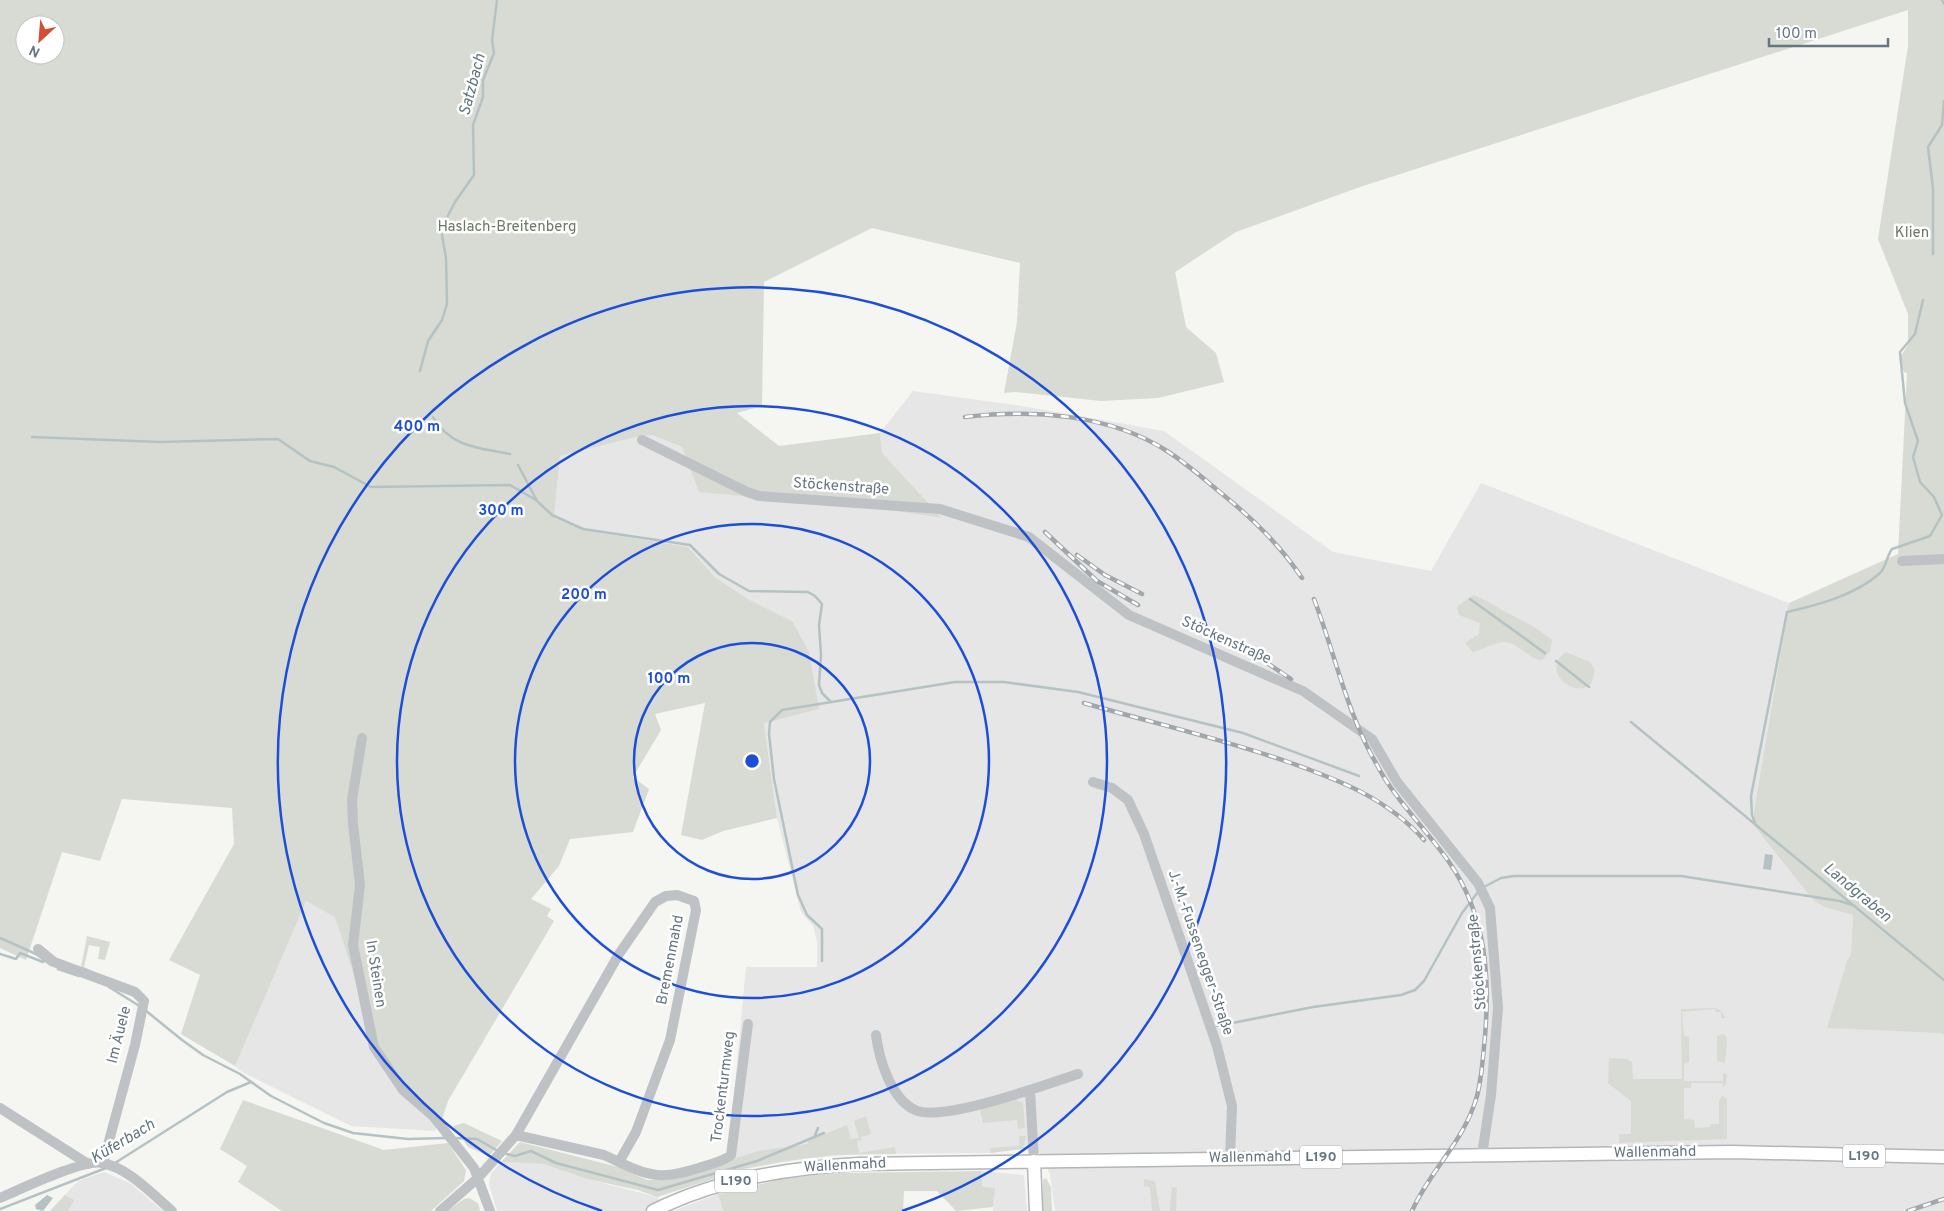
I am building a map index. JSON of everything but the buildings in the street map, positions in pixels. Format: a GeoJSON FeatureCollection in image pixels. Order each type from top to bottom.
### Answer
{"type":"FeatureCollection","features":[{"type":"Feature","properties":{"kind":"main road","name":"Wallenmahd"},"geometry":{"type":"LineString","coordinates":[[653,1211],[733,1182],[799,1168],[859,1164],[1034,1160],[1739,1152],[1944,1157]]}},
{"type":"Feature","properties":{"kind":"main road"},"geometry":{"type":"LineString","coordinates":[[1034,1160],[1036,1211]]}},
{"type":"Feature","properties":{"kind":"street","name":"Stöckenstraße"},"geometry":{"type":"LineString","coordinates":[[642,440],[753,494],[940,510],[1029,537],[1129,615],[1303,691],[1372,739],[1397,782],[1478,883],[1490,908],[1498,1008],[1482,1155]]}},
{"type":"Feature","properties":{"kind":"street"},"geometry":{"type":"LineString","coordinates":[[1902,561],[1944,559]]}},
{"type":"Feature","properties":{"kind":"street","name":"In Steinen"},"geometry":{"type":"LineString","coordinates":[[362,738],[352,800],[360,885],[353,944],[374,1047],[390,1074],[403,1090],[446,1130],[474,1168],[490,1211]]}},
{"type":"Feature","properties":{"kind":"street","name":"J.-M.-Fussenegger-Straße"},"geometry":{"type":"LineString","coordinates":[[1093,782],[1112,788],[1128,800],[1144,834],[1217,1046],[1232,1106],[1230,1158]]}},
{"type":"Feature","properties":{"kind":"street","name":"Bremenmahd"},"geometry":{"type":"LineString","coordinates":[[440,1211],[478,1178],[516,1135],[633,931],[655,902],[666,896],[687,897],[694,901],[696,910],[670,1040],[636,1132],[619,1162]]}},
{"type":"Feature","properties":{"kind":"street","name":"Im Äuele"},"geometry":{"type":"LineString","coordinates":[[38,949],[54,962],[135,992],[141,997],[144,1004],[108,1164]]}},
{"type":"Feature","properties":{"kind":"street","name":"Trockenturmweg"},"geometry":{"type":"LineString","coordinates":[[619,1162],[649,1175],[665,1177],[676,1176],[731,1155],[748,1024]]}},
{"type":"Feature","properties":{"kind":"street"},"geometry":{"type":"LineString","coordinates":[[876,1035],[891,1085],[906,1105],[916,1111],[926,1113],[946,1112],[1030,1090],[1078,1074]]}},
{"type":"Feature","properties":{"kind":"street"},"geometry":{"type":"LineString","coordinates":[[1030,1090],[1034,1160]]}},
{"type":"Feature","properties":{"kind":"street"},"geometry":{"type":"LineString","coordinates":[[0,1108],[88,1164]]}},
{"type":"Feature","properties":{"kind":"street"},"geometry":{"type":"LineString","coordinates":[[516,1135],[604,1154],[619,1162]]}},
{"type":"Feature","properties":{"kind":"street"},"geometry":{"type":"LineString","coordinates":[[0,1198],[88,1164],[108,1164],[130,1176],[172,1211]]}},
{"type":"Feature","properties":{"kind":"shaded area"},"geometry":{"type":"Polygon","coordinates":[[[913,391],[1022,406],[1164,431],[1333,552],[1431,571],[1481,483],[1789,603],[1752,823],[1827,908],[1853,915],[1852,954],[1847,961],[1944,1035],[1944,1211],[1055,1211],[1050,1174],[1040,1153],[1023,1149],[990,1153],[853,1154],[814,1158],[758,1151],[728,1161],[746,967],[817,967],[817,941],[813,926],[801,912],[777,818],[764,723],[792,621],[748,599],[715,577],[688,547],[583,530],[554,518],[560,456],[647,433],[682,447],[866,507],[941,518],[882,453],[880,433],[913,391]]]}},
{"type":"Feature","properties":{"kind":"shaded area"},"geometry":{"type":"Polygon","coordinates":[[[1765,854],[1773,855],[1771,870],[1763,869],[1765,854]]]}},
{"type":"Feature","properties":{"kind":"shaded area"},"geometry":{"type":"Polygon","coordinates":[[[305,901],[335,916],[379,1053],[403,1087],[442,1119],[435,1131],[351,1126],[242,1072],[235,1066],[305,901]]]}},
{"type":"Feature","properties":{"kind":"shaded area"},"geometry":{"type":"Polygon","coordinates":[[[501,1162],[544,1164],[587,1179],[657,1197],[673,1211],[497,1211],[489,1184],[491,1174],[501,1162]]]}},
{"type":"Feature","properties":{"kind":"shaded area"},"geometry":{"type":"Polygon","coordinates":[[[981,1171],[1024,1175],[1027,1211],[993,1211],[994,1188],[981,1188],[981,1171]]]}},
{"type":"Feature","properties":{"kind":"shaded area"},"geometry":{"type":"Polygon","coordinates":[[[104,1172],[130,1183],[163,1211],[50,1211],[78,1181],[104,1172]]]}},
{"type":"Feature","properties":{"kind":"shaded area"},"geometry":{"type":"Polygon","coordinates":[[[718,1194],[723,1211],[674,1211],[683,1207],[718,1194]]]}},
{"type":"Feature","properties":{"kind":"shaded area"},"geometry":{"type":"Polygon","coordinates":[[[47,1195],[53,1198],[43,1211],[36,1209],[35,1205],[47,1195]]]}},
{"type":"Feature","properties":{"kind":"green space"},"geometry":{"type":"Polygon","coordinates":[[[0,0],[1944,0],[1944,1035],[1941,1033],[1827,1028],[1847,961],[1851,954],[1853,915],[1827,908],[1814,901],[1752,823],[1789,603],[1898,554],[1907,373],[1904,372],[1899,359],[1908,345],[1908,314],[1878,239],[1908,46],[1908,10],[1360,187],[1236,232],[1175,272],[1186,327],[1216,353],[1224,382],[1158,398],[1101,401],[1015,392],[1004,393],[1017,322],[1020,263],[872,228],[764,282],[762,406],[737,413],[779,446],[880,433],[882,453],[942,518],[866,507],[699,492],[682,447],[652,435],[635,437],[560,456],[554,518],[583,530],[688,547],[715,577],[748,599],[792,621],[809,652],[819,709],[764,723],[777,818],[723,831],[702,840],[681,835],[705,703],[655,714],[661,730],[633,777],[649,789],[633,832],[570,839],[559,866],[531,899],[551,909],[547,916],[554,921],[448,1101],[442,1119],[403,1087],[379,1053],[335,917],[306,901],[235,1066],[181,1034],[200,975],[169,960],[234,844],[232,808],[122,799],[100,861],[62,852],[26,960],[0,948],[0,0]]]}},
{"type":"Feature","properties":{"kind":"green space"},"geometry":{"type":"Polygon","coordinates":[[[1473,595],[1546,635],[1552,640],[1550,651],[1542,660],[1532,657],[1513,644],[1503,642],[1473,652],[1465,643],[1479,634],[1480,623],[1459,615],[1457,607],[1473,595]]]}},
{"type":"Feature","properties":{"kind":"green space"},"geometry":{"type":"Polygon","coordinates":[[[1566,652],[1590,662],[1595,670],[1592,682],[1587,687],[1571,686],[1559,676],[1556,668],[1558,660],[1566,652]]]}},
{"type":"Feature","properties":{"kind":"green space"},"geometry":{"type":"Polygon","coordinates":[[[87,936],[110,942],[105,960],[98,959],[100,947],[89,945],[84,967],[97,973],[81,967],[87,936]]]}},
{"type":"Feature","properties":{"kind":"green space"},"geometry":{"type":"Polygon","coordinates":[[[1715,1008],[1720,1010],[1726,1018],[1721,1018],[1721,1012],[1716,1012],[1715,1009],[1682,1012],[1684,1036],[1689,1037],[1689,1062],[1684,1064],[1684,1081],[1723,1081],[1723,1073],[1727,1075],[1726,1084],[1723,1087],[1723,1083],[1691,1083],[1691,1088],[1684,1088],[1684,1119],[1694,1120],[1695,1128],[1719,1124],[1719,1100],[1722,1096],[1725,1097],[1727,1100],[1727,1139],[1619,1143],[1619,1134],[1631,1134],[1631,1101],[1608,1083],[1609,1058],[1627,1059],[1632,1062],[1633,1079],[1682,1079],[1681,1009],[1715,1008]]]}},
{"type":"Feature","properties":{"kind":"green space"},"geometry":{"type":"Polygon","coordinates":[[[1723,1034],[1727,1037],[1725,1063],[1717,1061],[1717,1036],[1723,1034]]]}},
{"type":"Feature","properties":{"kind":"green space"},"geometry":{"type":"Polygon","coordinates":[[[243,1100],[384,1150],[448,1143],[466,1170],[464,1181],[431,1211],[282,1211],[238,1182],[247,1166],[220,1149],[243,1100]]]}},
{"type":"Feature","properties":{"kind":"green space"},"geometry":{"type":"Polygon","coordinates":[[[1016,1100],[1023,1103],[1025,1128],[1018,1129],[1017,1120],[983,1123],[980,1110],[1016,1100]]]}},
{"type":"Feature","properties":{"kind":"green space"},"geometry":{"type":"Polygon","coordinates":[[[866,1116],[871,1134],[861,1137],[862,1140],[857,1141],[859,1153],[895,1147],[896,1154],[832,1155],[782,1162],[744,1169],[657,1197],[638,1190],[587,1179],[544,1164],[501,1162],[520,1142],[618,1167],[647,1180],[671,1179],[758,1151],[808,1144],[808,1141],[847,1125],[851,1139],[859,1138],[854,1121],[866,1116]]]}},
{"type":"Feature","properties":{"kind":"green space"},"geometry":{"type":"Polygon","coordinates":[[[464,1123],[502,1141],[489,1156],[468,1147],[453,1126],[464,1123]]]}},
{"type":"Feature","properties":{"kind":"green space"},"geometry":{"type":"Polygon","coordinates":[[[1019,1136],[1026,1136],[1023,1149],[990,1153],[990,1148],[1019,1146],[1019,1136]]]}},
{"type":"Feature","properties":{"kind":"green space"},"geometry":{"type":"Polygon","coordinates":[[[981,1171],[982,1187],[995,1188],[993,1207],[956,1211],[937,1191],[904,1191],[903,1211],[723,1211],[718,1194],[787,1178],[838,1173],[981,1171]]]}},
{"type":"Feature","properties":{"kind":"green space"},"geometry":{"type":"Polygon","coordinates":[[[1046,1178],[1051,1187],[1052,1211],[1043,1211],[1043,1180],[1046,1178]]]}},
{"type":"Feature","properties":{"kind":"green space"},"geometry":{"type":"Polygon","coordinates":[[[1144,1179],[1155,1181],[1160,1211],[1152,1211],[1150,1187],[1144,1186],[1144,1179]]]}},
{"type":"Feature","properties":{"kind":"green space"},"geometry":{"type":"Polygon","coordinates":[[[1172,1187],[1177,1188],[1176,1211],[1170,1211],[1172,1187]]]}},
{"type":"Feature","properties":{"kind":"green space"},"geometry":{"type":"Polygon","coordinates":[[[65,1195],[74,1200],[68,1211],[50,1211],[65,1195]]]}},
{"type":"Feature","properties":{"kind":"green space"},"geometry":{"type":"Polygon","coordinates":[[[469,1198],[478,1203],[480,1211],[447,1211],[464,1199],[469,1198]]]}},
{"type":"Feature","properties":{"kind":"waterway","name":"Satzbach"},"geometry":{"type":"LineString","coordinates":[[420,371],[428,341],[442,320],[447,304],[446,258],[441,229],[455,202],[474,175],[473,125],[483,97],[483,80],[494,53],[492,40],[497,0]]}},
{"type":"Feature","properties":{"kind":"waterway"},"geometry":{"type":"LineString","coordinates":[[1942,0],[1944,4]]}},
{"type":"Feature","properties":{"kind":"waterway"},"geometry":{"type":"LineString","coordinates":[[1933,254],[1933,188],[1928,147],[1942,125],[1944,101]]}},
{"type":"Feature","properties":{"kind":"waterway"},"geometry":{"type":"LineString","coordinates":[[1755,823],[1752,815],[1751,796],[1787,612],[1836,598],[1870,581],[1880,573],[1892,549],[1930,536],[1942,515],[1934,497],[1920,482],[1913,457],[1918,441],[1905,403],[1900,352],[1915,334],[1923,300]]}},
{"type":"Feature","properties":{"kind":"waterway","name":"Satzbach"},"geometry":{"type":"LineString","coordinates":[[433,417],[448,435],[457,440],[476,448],[510,454]]}},
{"type":"Feature","properties":{"kind":"waterway"},"geometry":{"type":"LineString","coordinates":[[32,437],[160,442],[278,439],[310,461],[334,467],[371,487],[510,485],[536,500],[552,515],[583,529],[690,545],[719,574],[749,591],[808,592],[815,596],[822,604],[819,625],[821,655],[819,685],[822,693],[830,701]]}},
{"type":"Feature","properties":{"kind":"waterway","name":"Satzbach"},"geometry":{"type":"LineString","coordinates":[[518,465],[536,499]]}},
{"type":"Feature","properties":{"kind":"waterway"},"geometry":{"type":"LineString","coordinates":[[1470,599],[1545,653]]}},
{"type":"Feature","properties":{"kind":"waterway"},"geometry":{"type":"LineString","coordinates":[[1556,661],[1589,687]]}},
{"type":"Feature","properties":{"kind":"waterway"},"geometry":{"type":"LineString","coordinates":[[822,961],[822,929],[807,915],[798,895],[774,779],[769,734],[770,722],[782,710],[955,682],[1004,682],[1078,692],[1243,733],[1359,776]]}},
{"type":"Feature","properties":{"kind":"waterway","name":"Landgraben"},"geometry":{"type":"LineString","coordinates":[[1631,722],[1944,980]]}},
{"type":"Feature","properties":{"kind":"waterway"},"geometry":{"type":"LineString","coordinates":[[1482,888],[1501,878],[1514,876],[1681,876],[1840,901],[1855,906]]}},
{"type":"Feature","properties":{"kind":"waterway"},"geometry":{"type":"LineString","coordinates":[[1217,1026],[1313,1007],[1401,995],[1415,990],[1424,981],[1462,913],[1478,892]]}},
{"type":"Feature","properties":{"kind":"waterway"},"geometry":{"type":"LineString","coordinates":[[0,938],[36,954],[51,965]]}},
{"type":"Feature","properties":{"kind":"waterway"},"geometry":{"type":"LineString","coordinates":[[0,954],[16,959],[20,953],[43,962]]}},
{"type":"Feature","properties":{"kind":"waterway"},"geometry":{"type":"LineString","coordinates":[[58,969],[79,976]]}},
{"type":"Feature","properties":{"kind":"waterway"},"geometry":{"type":"LineString","coordinates":[[109,987],[141,1007]]}},
{"type":"Feature","properties":{"kind":"waterway"},"geometry":{"type":"LineString","coordinates":[[145,1010],[203,1055],[240,1074],[271,1096],[324,1123],[353,1133],[408,1139],[446,1138]]}},
{"type":"Feature","properties":{"kind":"waterway","name":"Küferbach"},"geometry":{"type":"LineString","coordinates":[[115,1163],[227,1092],[251,1082]]}},
{"type":"Feature","properties":{"kind":"waterway"},"geometry":{"type":"LineString","coordinates":[[815,1135],[818,1128]]}},
{"type":"Feature","properties":{"kind":"waterway"},"geometry":{"type":"LineString","coordinates":[[503,1153],[515,1156],[531,1151],[556,1163],[658,1190],[757,1161],[824,1133]]}},
{"type":"Feature","properties":{"kind":"waterway"},"geometry":{"type":"LineString","coordinates":[[454,1138],[477,1139],[498,1151]]}},
{"type":"Feature","properties":{"kind":"waterway","name":"Küferbach"},"geometry":{"type":"LineString","coordinates":[[0,1209],[106,1168]]}},
{"type":"Feature","properties":{"kind":"railway"},"geometry":{"type":"LineString","coordinates":[[965,417],[1016,414],[1043,414],[1069,417],[1121,429],[1145,439],[1181,461],[1244,512],[1275,543],[1302,578]]}},
{"type":"Feature","properties":{"kind":"railway"},"geometry":{"type":"LineString","coordinates":[[1045,532],[1097,581],[1138,605]]}},
{"type":"Feature","properties":{"kind":"railway"},"geometry":{"type":"LineString","coordinates":[[1077,555],[1105,575],[1142,594]]}},
{"type":"Feature","properties":{"kind":"railway"},"geometry":{"type":"LineString","coordinates":[[1314,599],[1357,725],[1393,791],[1449,862],[1461,882],[1471,903],[1483,946],[1487,991],[1485,1036],[1477,1096],[1464,1128],[1419,1196],[1412,1211]]}},
{"type":"Feature","properties":{"kind":"railway"},"geometry":{"type":"LineString","coordinates":[[1240,645],[1291,679]]}},
{"type":"Feature","properties":{"kind":"railway"},"geometry":{"type":"LineString","coordinates":[[1084,703],[1240,746],[1346,784],[1395,813],[1424,840]]}},
{"type":"Feature","properties":{"kind":"railway"},"geometry":{"type":"LineString","coordinates":[[1908,1211],[1944,1199]]}},
{"type":"Feature","properties":{"kind":"park label","name":"Haslach-Breitenberg"},"geometry":{"type":"Point","coordinates":[507,227]}},
{"type":"Feature","properties":{"kind":"park label","name":"Klien"},"geometry":{"type":"Point","coordinates":[1912,233]}}]}
